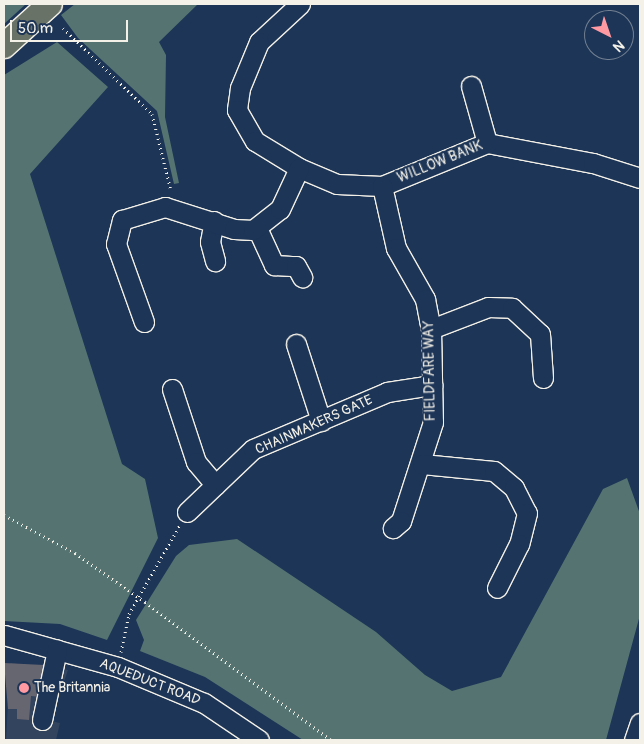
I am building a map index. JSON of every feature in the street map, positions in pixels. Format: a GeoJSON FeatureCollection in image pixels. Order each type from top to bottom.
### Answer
{"type":"FeatureCollection","features":[{"type":"Feature","properties":{"kind":"main road"},"geometry":{"type":"LineString","coordinates":[[4,46],[50,4]]}},
{"type":"Feature","properties":{"kind":"street","name":"WILLOW BANK"},"geometry":{"type":"LineString","coordinates":[[300,4],[259,42],[240,88],[237,110],[255,141],[299,168],[337,184],[382,186],[487,142],[593,163],[640,178]]}},
{"type":"Feature","properties":{"kind":"street"},"geometry":{"type":"LineString","coordinates":[[471,86],[487,142]]}},
{"type":"Feature","properties":{"kind":"street"},"geometry":{"type":"LineString","coordinates":[[144,322],[116,244],[122,220],[165,207],[214,221],[234,229],[257,228],[280,209],[299,168]]}},
{"type":"Feature","properties":{"kind":"street","name":"FIELDFARE WAY"},"geometry":{"type":"LineString","coordinates":[[382,186],[396,248],[425,299],[431,329],[433,422],[422,464],[401,521],[393,528]]}},
{"type":"Feature","properties":{"kind":"street"},"geometry":{"type":"LineString","coordinates":[[214,221],[210,242],[215,260]]}},
{"type":"Feature","properties":{"kind":"street"},"geometry":{"type":"LineString","coordinates":[[257,228],[274,265],[296,266],[302,277]]}},
{"type":"Feature","properties":{"kind":"street"},"geometry":{"type":"LineString","coordinates":[[431,329],[488,307],[512,308],[540,334],[543,378]]}},
{"type":"Feature","properties":{"kind":"street"},"geometry":{"type":"LineString","coordinates":[[296,344],[320,421]]}},
{"type":"Feature","properties":{"kind":"street","name":"CHAINMAKERS GATE"},"geometry":{"type":"LineString","coordinates":[[187,512],[253,449],[387,392],[432,384]]}},
{"type":"Feature","properties":{"kind":"street"},"geometry":{"type":"LineString","coordinates":[[172,389],[196,462],[215,485]]}},
{"type":"Feature","properties":{"kind":"street"},"geometry":{"type":"LineString","coordinates":[[422,464],[494,471],[514,488],[527,513],[519,544],[497,588]]}},
{"type":"Feature","properties":{"kind":"street","name":"AQUEDUCT ROAD"},"geometry":{"type":"LineString","coordinates":[[4,635],[118,667],[204,703],[259,740]]}},
{"type":"Feature","properties":{"kind":"street"},"geometry":{"type":"LineString","coordinates":[[42,720],[57,650]]}},
{"type":"Feature","properties":{"kind":"street"},"geometry":{"type":"LineString","coordinates":[[634,740],[640,723]]}},
{"type":"Feature","properties":{"kind":"path"},"geometry":{"type":"LineString","coordinates":[[63,28],[152,114],[176,209]]}},
{"type":"Feature","properties":{"kind":"path"},"geometry":{"type":"LineString","coordinates":[[118,667],[129,614],[187,512]]}},
{"type":"Feature","properties":{"kind":"path"},"geometry":{"type":"LineString","coordinates":[[4,515],[75,553],[145,602],[331,740]]}},
{"type":"Feature","properties":{"kind":"shaded area"},"geometry":{"type":"Polygon","coordinates":[[[10,663],[68,670],[51,721],[60,723],[56,740],[6,740],[10,663]]]}},
{"type":"Feature","properties":{"kind":"green space"},"geometry":{"type":"Polygon","coordinates":[[[4,4],[26,4],[4,24],[4,4]]]}},
{"type":"Feature","properties":{"kind":"green space"},"geometry":{"type":"Polygon","coordinates":[[[75,4],[198,4],[159,42],[166,55],[165,117],[179,183],[174,184],[157,111],[78,38],[61,15],[75,4]]]}},
{"type":"Feature","properties":{"kind":"green space"},"geometry":{"type":"Polygon","coordinates":[[[57,42],[108,87],[30,174],[122,464],[145,479],[158,538],[107,640],[60,624],[4,621],[4,75],[57,42]]]}},
{"type":"Feature","properties":{"kind":"green space"},"geometry":{"type":"Polygon","coordinates":[[[627,478],[640,514],[640,615],[606,740],[303,740],[205,677],[140,651],[144,640],[136,620],[176,556],[189,545],[237,539],[376,632],[425,675],[452,691],[501,677],[603,489],[627,478]]]}},
{"type":"Feature","properties":{"kind":"building","name":"The Britannia"},"geometry":{"type":"Polygon","coordinates":[[[4,663],[44,665],[42,697],[31,696],[29,720],[17,719],[17,709],[8,709],[4,663]]]}},
{"type":"Feature","properties":{"kind":"place","name":"The Britannia"},"geometry":{"type":"Point","coordinates":[24,688]}}]}
